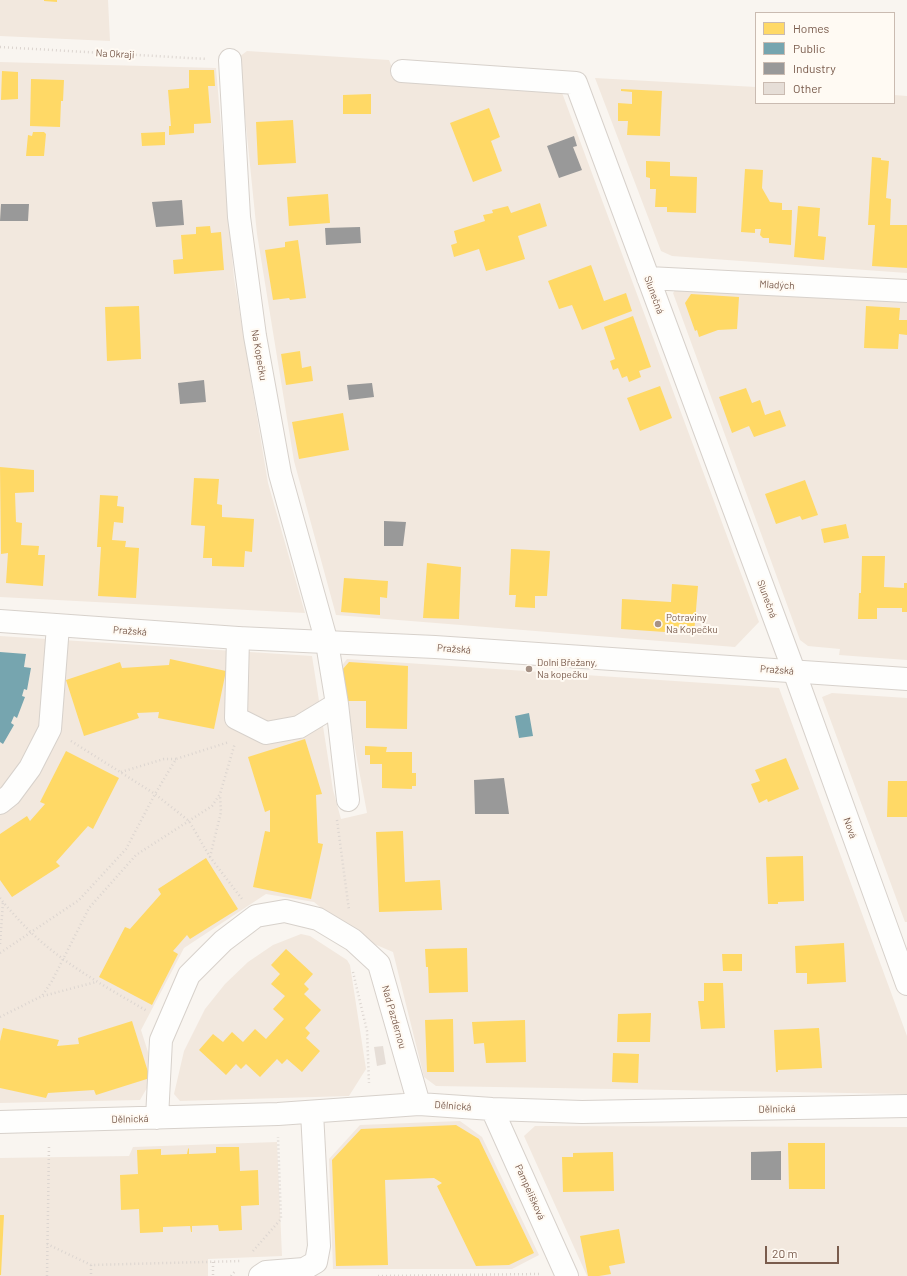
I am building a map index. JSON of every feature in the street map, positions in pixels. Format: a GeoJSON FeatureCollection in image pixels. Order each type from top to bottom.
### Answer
{"type":"FeatureCollection","features":[{"type":"Feature","properties":{"kind":"street","name":"Na Kopečku"},"geometry":{"type":"LineString","coordinates":[[230,60],[239,217],[255,336],[280,474],[327,643]]}},
{"type":"Feature","properties":{"kind":"street","name":"Slunečná"},"geometry":{"type":"LineString","coordinates":[[402,71],[576,83],[794,672]]}},
{"type":"Feature","properties":{"kind":"street","name":"Mladých"},"geometry":{"type":"LineString","coordinates":[[648,278],[907,291]]}},
{"type":"Feature","properties":{"kind":"street","name":"Pražská"},"geometry":{"type":"LineString","coordinates":[[0,621],[238,638],[435,647],[907,679]]}},
{"type":"Feature","properties":{"kind":"street"},"geometry":{"type":"LineString","coordinates":[[0,803],[10,795],[30,768],[50,728],[58,626]]}},
{"type":"Feature","properties":{"kind":"street"},"geometry":{"type":"LineString","coordinates":[[238,638],[236,718],[266,733],[299,727],[337,704]]}},
{"type":"Feature","properties":{"kind":"street"},"geometry":{"type":"LineString","coordinates":[[327,643],[337,704],[348,800]]}},
{"type":"Feature","properties":{"kind":"street","name":"Nová"},"geometry":{"type":"LineString","coordinates":[[794,672],[897,933],[907,984]]}},
{"type":"Feature","properties":{"kind":"street","name":"Nad Pazdernou"},"geometry":{"type":"LineString","coordinates":[[256,916],[285,911],[318,920],[353,940],[379,964],[419,1104]]}},
{"type":"Feature","properties":{"kind":"street"},"geometry":{"type":"LineString","coordinates":[[157,1118],[161,1040],[189,974],[223,940],[256,916]]}},
{"type":"Feature","properties":{"kind":"street","name":"Dělnická"},"geometry":{"type":"LineString","coordinates":[[0,1122],[278,1114],[419,1104],[492,1109],[582,1112],[907,1106]]}},
{"type":"Feature","properties":{"kind":"street","name":"Pampelišková"},"geometry":{"type":"LineString","coordinates":[[492,1109],[566,1275]]}},
{"type":"Feature","properties":{"kind":"street"},"geometry":{"type":"LineString","coordinates":[[260,1276],[266,1272],[304,1269],[316,1262],[319,1246],[312,1112]]}},
{"type":"Feature","properties":{"kind":"path","name":"Na Okraji"},"geometry":{"type":"LineString","coordinates":[[0,47],[230,60]]}},
{"type":"Feature","properties":{"kind":"path"},"geometry":{"type":"LineString","coordinates":[[50,728],[155,794],[189,821],[210,857],[256,916]]}},
{"type":"Feature","properties":{"kind":"path"},"geometry":{"type":"LineString","coordinates":[[42,996],[63,960],[89,908],[136,855],[212,806],[220,794],[235,740],[176,759],[164,759],[121,772]]}},
{"type":"Feature","properties":{"kind":"path"},"geometry":{"type":"LineString","coordinates":[[0,953],[79,900],[126,849],[155,794],[176,759]]}},
{"type":"Feature","properties":{"kind":"path"},"geometry":{"type":"LineString","coordinates":[[210,857],[221,812],[220,794]]}},
{"type":"Feature","properties":{"kind":"path"},"geometry":{"type":"LineString","coordinates":[[0,898],[30,933],[63,960],[96,982],[169,1023]]}},
{"type":"Feature","properties":{"kind":"path"},"geometry":{"type":"LineString","coordinates":[[0,944],[3,902]]}},
{"type":"Feature","properties":{"kind":"path"},"geometry":{"type":"LineString","coordinates":[[0,1017],[42,996],[96,982]]}},
{"type":"Feature","properties":{"kind":"path"},"geometry":{"type":"LineString","coordinates":[[248,1256],[281,1219],[278,1114]]}},
{"type":"Feature","properties":{"kind":"path"},"geometry":{"type":"LineString","coordinates":[[47,1276],[50,1120]]}},
{"type":"Feature","properties":{"kind":"path"},"geometry":{"type":"LineString","coordinates":[[47,1244],[91,1265],[244,1261],[231,1276]]}},
{"type":"Feature","properties":{"kind":"path"},"geometry":{"type":"LineString","coordinates":[[213,1262],[214,1276]]}},
{"type":"Feature","properties":{"kind":"path"},"geometry":{"type":"LineString","coordinates":[[91,1265],[91,1276]]}},
{"type":"Feature","properties":{"kind":"path"},"geometry":{"type":"LineString","coordinates":[[378,1276],[566,1275]]}},
{"type":"Feature","properties":{"kind":"shaded area"},"geometry":{"type":"Polygon","coordinates":[[[0,0],[108,0],[110,41],[0,36],[0,0]]]}},
{"type":"Feature","properties":{"kind":"shaded area"},"geometry":{"type":"Polygon","coordinates":[[[247,51],[389,60],[395,75],[561,90],[759,622],[735,647],[336,615],[294,461],[257,234],[239,57],[247,51]]]}},
{"type":"Feature","properties":{"kind":"shaded area"},"geometry":{"type":"Polygon","coordinates":[[[0,62],[216,68],[234,278],[268,483],[305,613],[0,597],[0,62]]]}},
{"type":"Feature","properties":{"kind":"shaded area"},"geometry":{"type":"Polygon","coordinates":[[[595,78],[755,87],[755,104],[895,104],[895,95],[907,96],[907,273],[672,256],[661,251],[595,78]]]}},
{"type":"Feature","properties":{"kind":"shaded area"},"geometry":{"type":"Polygon","coordinates":[[[679,286],[907,301],[907,660],[839,655],[840,649],[808,646],[800,640],[673,293],[679,286]]]}},
{"type":"Feature","properties":{"kind":"shaded area"},"geometry":{"type":"Polygon","coordinates":[[[0,636],[312,656],[333,790],[341,819],[367,813],[340,668],[347,659],[779,688],[907,1036],[907,1094],[436,1086],[424,1077],[393,952],[355,936],[314,902],[266,894],[184,948],[141,1030],[155,1074],[140,1100],[0,1103],[0,636]]]}},
{"type":"Feature","properties":{"kind":"shaded area"},"geometry":{"type":"Polygon","coordinates":[[[832,693],[907,698],[907,922],[905,922],[822,697],[832,693]]]}},
{"type":"Feature","properties":{"kind":"shaded area"},"geometry":{"type":"Polygon","coordinates":[[[301,934],[310,936],[347,960],[350,965],[366,1069],[349,1096],[180,1101],[174,1094],[184,1051],[205,1009],[225,984],[248,962],[273,945],[301,934]]]}},
{"type":"Feature","properties":{"kind":"shaded area"},"geometry":{"type":"Polygon","coordinates":[[[460,1121],[482,1137],[539,1255],[512,1269],[333,1269],[329,1159],[360,1125],[460,1121]]]}},
{"type":"Feature","properties":{"kind":"shaded area"},"geometry":{"type":"Polygon","coordinates":[[[535,1126],[907,1127],[907,1276],[587,1276],[524,1136],[535,1126]]]}},
{"type":"Feature","properties":{"kind":"shaded area"},"geometry":{"type":"Polygon","coordinates":[[[277,1142],[282,1256],[208,1259],[208,1276],[0,1276],[0,1158],[129,1156],[133,1147],[277,1142]]]}},
{"type":"Feature","properties":{"kind":"building: Homes"},"geometry":{"type":"Polygon","coordinates":[[[57,0],[57,2],[44,1],[57,0]]]}},
{"type":"Feature","properties":{"kind":"building: Homes"},"geometry":{"type":"Polygon","coordinates":[[[189,70],[214,70],[215,86],[208,86],[211,123],[194,124],[194,133],[169,135],[169,126],[171,126],[168,90],[189,88],[189,70]]]}},
{"type":"Feature","properties":{"kind":"building: Homes"},"geometry":{"type":"Polygon","coordinates":[[[2,71],[18,72],[18,99],[1,100],[2,71]]]}},
{"type":"Feature","properties":{"kind":"building: Homes"},"geometry":{"type":"Polygon","coordinates":[[[31,79],[64,80],[63,101],[61,101],[60,127],[30,126],[31,79]]]}},
{"type":"Feature","properties":{"kind":"building: Homes"},"geometry":{"type":"Polygon","coordinates":[[[621,89],[662,91],[660,136],[627,135],[628,121],[618,121],[618,103],[632,104],[632,92],[621,91],[621,89]]]}},
{"type":"Feature","properties":{"kind":"building: Homes"},"geometry":{"type":"Polygon","coordinates":[[[371,94],[371,114],[343,114],[343,95],[371,94]]]}},
{"type":"Feature","properties":{"kind":"building: Homes"},"geometry":{"type":"Polygon","coordinates":[[[489,108],[500,137],[491,141],[502,171],[473,182],[450,123],[489,108]]]}},
{"type":"Feature","properties":{"kind":"building: Homes"},"geometry":{"type":"Polygon","coordinates":[[[293,120],[296,163],[258,165],[256,122],[293,120]]]}},
{"type":"Feature","properties":{"kind":"building: Homes"},"geometry":{"type":"Polygon","coordinates":[[[33,132],[44,132],[46,134],[44,156],[26,156],[28,135],[32,136],[33,132]]]}},
{"type":"Feature","properties":{"kind":"building: Homes"},"geometry":{"type":"Polygon","coordinates":[[[165,132],[165,145],[142,146],[141,133],[165,132]]]}},
{"type":"Feature","properties":{"kind":"building: Homes"},"geometry":{"type":"Polygon","coordinates":[[[872,157],[889,161],[886,198],[891,199],[890,225],[907,225],[907,268],[872,266],[875,225],[868,225],[872,157]]]}},
{"type":"Feature","properties":{"kind":"building: Homes"},"geometry":{"type":"Polygon","coordinates":[[[646,161],[670,162],[670,176],[697,177],[696,213],[667,212],[667,207],[655,207],[656,189],[650,189],[650,178],[646,177],[646,161]]]}},
{"type":"Feature","properties":{"kind":"building: Homes"},"geometry":{"type":"Polygon","coordinates":[[[745,169],[763,170],[762,188],[770,202],[782,203],[782,210],[792,210],[791,245],[769,243],[769,238],[763,238],[760,235],[761,229],[755,229],[755,233],[741,232],[745,169]]]}},
{"type":"Feature","properties":{"kind":"building: Homes"},"geometry":{"type":"Polygon","coordinates":[[[328,194],[330,223],[289,226],[287,197],[328,194]]]}},
{"type":"Feature","properties":{"kind":"building: Homes"},"geometry":{"type":"Polygon","coordinates":[[[540,203],[547,226],[518,236],[525,259],[486,271],[479,249],[454,257],[451,245],[457,243],[454,231],[485,221],[483,215],[493,213],[492,210],[508,206],[511,213],[540,203]]]}},
{"type":"Feature","properties":{"kind":"building: Homes"},"geometry":{"type":"Polygon","coordinates":[[[798,206],[820,208],[818,236],[826,237],[824,260],[794,257],[798,206]]]}},
{"type":"Feature","properties":{"kind":"building: Homes"},"geometry":{"type":"Polygon","coordinates":[[[210,226],[211,233],[221,232],[224,270],[174,274],[173,260],[183,259],[181,235],[196,234],[196,227],[210,226]]]}},
{"type":"Feature","properties":{"kind":"building: Homes"},"geometry":{"type":"Polygon","coordinates":[[[298,240],[306,298],[273,300],[265,250],[285,247],[285,242],[298,240]]]}},
{"type":"Feature","properties":{"kind":"building: Homes"},"geometry":{"type":"Polygon","coordinates":[[[591,265],[604,301],[626,293],[632,311],[582,330],[572,305],[559,309],[548,281],[591,265]]]}},
{"type":"Feature","properties":{"kind":"building: Homes"},"geometry":{"type":"Polygon","coordinates":[[[691,294],[739,297],[737,329],[718,330],[699,337],[697,330],[695,331],[685,303],[691,294]]]}},
{"type":"Feature","properties":{"kind":"building: Homes"},"geometry":{"type":"Polygon","coordinates":[[[139,306],[141,359],[107,361],[105,307],[139,306]]]}},
{"type":"Feature","properties":{"kind":"building: Homes"},"geometry":{"type":"Polygon","coordinates":[[[866,306],[900,308],[899,320],[907,320],[907,335],[899,334],[898,349],[864,348],[866,306]]]}},
{"type":"Feature","properties":{"kind":"building: Homes"},"geometry":{"type":"Polygon","coordinates":[[[633,316],[651,367],[639,371],[641,377],[629,382],[627,376],[622,378],[618,368],[613,370],[610,361],[615,359],[604,327],[633,316]]]}},
{"type":"Feature","properties":{"kind":"building: Homes"},"geometry":{"type":"Polygon","coordinates":[[[300,351],[302,368],[311,366],[313,381],[286,385],[281,354],[300,351]]]}},
{"type":"Feature","properties":{"kind":"building: Homes"},"geometry":{"type":"Polygon","coordinates":[[[660,386],[672,418],[640,431],[627,398],[660,386]]]}},
{"type":"Feature","properties":{"kind":"building: Homes"},"geometry":{"type":"Polygon","coordinates":[[[746,388],[752,403],[760,400],[765,415],[780,410],[786,426],[754,437],[749,426],[732,433],[719,397],[746,388]]]}},
{"type":"Feature","properties":{"kind":"building: Homes"},"geometry":{"type":"Polygon","coordinates":[[[343,413],[349,450],[299,459],[292,422],[343,413]]]}},
{"type":"Feature","properties":{"kind":"building: Homes"},"geometry":{"type":"Polygon","coordinates":[[[0,467],[34,470],[34,492],[15,493],[16,522],[22,523],[21,545],[39,546],[38,555],[45,555],[43,586],[6,583],[8,553],[1,554],[0,467]]]}},
{"type":"Feature","properties":{"kind":"building: Homes"},"geometry":{"type":"Polygon","coordinates":[[[194,478],[219,479],[217,504],[222,505],[222,517],[254,519],[252,552],[245,551],[244,567],[212,566],[212,558],[203,558],[205,526],[191,525],[194,478]]]}},
{"type":"Feature","properties":{"kind":"building: Homes"},"geometry":{"type":"Polygon","coordinates":[[[805,480],[818,515],[802,520],[800,516],[776,524],[765,494],[805,480]]]}},
{"type":"Feature","properties":{"kind":"building: Homes"},"geometry":{"type":"Polygon","coordinates":[[[100,495],[118,496],[117,506],[124,507],[123,523],[114,522],[112,540],[126,541],[125,547],[139,548],[136,598],[98,596],[101,547],[97,547],[100,495]]]}},
{"type":"Feature","properties":{"kind":"building: Homes"},"geometry":{"type":"Polygon","coordinates":[[[846,524],[849,538],[824,543],[821,529],[846,524]]]}},
{"type":"Feature","properties":{"kind":"building: Homes"},"geometry":{"type":"Polygon","coordinates":[[[511,549],[550,551],[547,596],[535,596],[535,608],[515,607],[516,595],[509,595],[511,549]]]}},
{"type":"Feature","properties":{"kind":"building: Homes"},"geometry":{"type":"Polygon","coordinates":[[[862,556],[885,556],[884,587],[904,588],[904,583],[907,583],[907,612],[902,612],[902,608],[877,608],[877,619],[858,619],[859,593],[861,593],[862,556]]]}},
{"type":"Feature","properties":{"kind":"building: Homes"},"geometry":{"type":"Polygon","coordinates":[[[427,563],[461,567],[459,619],[423,618],[427,563]]]}},
{"type":"Feature","properties":{"kind":"building: Homes"},"geometry":{"type":"Polygon","coordinates":[[[344,578],[388,581],[387,598],[380,597],[380,615],[341,612],[344,578]]]}},
{"type":"Feature","properties":{"kind":"building: Homes"},"geometry":{"type":"Polygon","coordinates":[[[672,584],[698,586],[694,634],[621,629],[622,599],[671,602],[672,584]]]}},
{"type":"Feature","properties":{"kind":"building: Homes"},"geometry":{"type":"Polygon","coordinates":[[[170,659],[226,671],[214,729],[158,718],[159,712],[137,713],[139,718],[84,736],[66,680],[120,662],[122,668],[169,665],[170,659]]]}},
{"type":"Feature","properties":{"kind":"building: Homes"},"geometry":{"type":"Polygon","coordinates":[[[349,662],[408,666],[407,729],[366,728],[366,701],[347,701],[342,670],[349,662]]]}},
{"type":"Feature","properties":{"kind":"building: Homes"},"geometry":{"type":"Polygon","coordinates":[[[305,739],[322,794],[316,795],[318,843],[323,844],[311,899],[253,887],[265,831],[270,832],[270,810],[265,812],[248,757],[305,739]]]}},
{"type":"Feature","properties":{"kind":"building: Homes"},"geometry":{"type":"Polygon","coordinates":[[[365,746],[387,747],[386,752],[412,752],[412,773],[416,773],[416,786],[412,786],[412,789],[382,788],[382,764],[370,764],[370,755],[365,755],[365,746]]]}},
{"type":"Feature","properties":{"kind":"building: Homes"},"geometry":{"type":"Polygon","coordinates":[[[66,751],[119,778],[93,829],[88,826],[56,862],[60,866],[12,897],[0,880],[0,834],[27,816],[30,821],[45,804],[40,802],[66,751]]]}},
{"type":"Feature","properties":{"kind":"building: Homes"},"geometry":{"type":"Polygon","coordinates":[[[786,758],[799,789],[768,802],[767,799],[759,803],[751,784],[760,781],[755,770],[786,758]]]}},
{"type":"Feature","properties":{"kind":"building: Homes"},"geometry":{"type":"Polygon","coordinates":[[[888,781],[907,781],[907,817],[887,817],[888,781]]]}},
{"type":"Feature","properties":{"kind":"building: Homes"},"geometry":{"type":"Polygon","coordinates":[[[403,831],[405,882],[440,880],[442,910],[379,912],[376,832],[403,831]]]}},
{"type":"Feature","properties":{"kind":"building: Homes"},"geometry":{"type":"Polygon","coordinates":[[[803,856],[804,901],[768,904],[766,857],[803,856]]]}},
{"type":"Feature","properties":{"kind":"building: Homes"},"geometry":{"type":"Polygon","coordinates":[[[206,858],[238,909],[190,939],[187,935],[173,951],[178,954],[152,1005],[99,977],[125,927],[130,929],[161,894],[158,889],[206,858]]]}},
{"type":"Feature","properties":{"kind":"building: Homes"},"geometry":{"type":"Polygon","coordinates":[[[844,943],[846,982],[807,984],[807,973],[796,973],[795,946],[844,943]]]}},
{"type":"Feature","properties":{"kind":"building: Homes"},"geometry":{"type":"Polygon","coordinates":[[[467,948],[468,992],[429,993],[428,967],[426,967],[425,949],[467,948]]]}},
{"type":"Feature","properties":{"kind":"building: Homes"},"geometry":{"type":"Polygon","coordinates":[[[286,949],[313,974],[304,984],[309,989],[304,994],[321,1010],[305,1028],[310,1033],[306,1038],[320,1051],[302,1072],[287,1059],[282,1064],[277,1059],[260,1077],[246,1064],[241,1069],[236,1064],[226,1075],[199,1050],[213,1034],[223,1042],[232,1032],[243,1042],[255,1029],[266,1039],[284,1019],[273,1009],[285,996],[271,984],[280,974],[271,965],[286,949]]]}},
{"type":"Feature","properties":{"kind":"building: Homes"},"geometry":{"type":"Polygon","coordinates":[[[722,954],[742,954],[742,971],[723,971],[722,954]]]}},
{"type":"Feature","properties":{"kind":"building: Homes"},"geometry":{"type":"Polygon","coordinates":[[[704,983],[723,983],[725,1028],[701,1029],[698,1001],[704,1001],[704,983]]]}},
{"type":"Feature","properties":{"kind":"building: Homes"},"geometry":{"type":"Polygon","coordinates":[[[651,1013],[650,1042],[617,1042],[618,1014],[651,1013]]]}},
{"type":"Feature","properties":{"kind":"building: Homes"},"geometry":{"type":"Polygon","coordinates":[[[453,1019],[454,1072],[427,1072],[425,1020],[453,1019]]]}},
{"type":"Feature","properties":{"kind":"building: Homes"},"geometry":{"type":"Polygon","coordinates":[[[525,1020],[526,1062],[486,1063],[484,1043],[474,1044],[472,1022],[525,1020]]]}},
{"type":"Feature","properties":{"kind":"building: Homes"},"geometry":{"type":"Polygon","coordinates":[[[132,1021],[150,1078],[96,1095],[94,1090],[48,1093],[46,1098],[0,1088],[0,1041],[3,1028],[59,1040],[57,1046],[79,1044],[78,1038],[132,1021]]]}},
{"type":"Feature","properties":{"kind":"building: Homes"},"geometry":{"type":"Polygon","coordinates":[[[819,1028],[822,1068],[778,1070],[778,1072],[776,1072],[774,1030],[819,1028]]]}},
{"type":"Feature","properties":{"kind":"building: Homes"},"geometry":{"type":"Polygon","coordinates":[[[613,1053],[639,1054],[638,1083],[612,1082],[613,1053]]]}},
{"type":"Feature","properties":{"kind":"building: Homes"},"geometry":{"type":"Polygon","coordinates":[[[456,1125],[479,1139],[534,1253],[509,1265],[476,1266],[437,1186],[442,1183],[434,1178],[385,1180],[388,1265],[336,1266],[332,1160],[361,1129],[456,1125]]]}},
{"type":"Feature","properties":{"kind":"building: Homes"},"geometry":{"type":"Polygon","coordinates":[[[788,1143],[825,1143],[825,1189],[789,1189],[788,1143]]]}},
{"type":"Feature","properties":{"kind":"building: Homes"},"geometry":{"type":"Polygon","coordinates":[[[216,1147],[239,1147],[240,1171],[258,1170],[259,1205],[241,1206],[242,1230],[219,1231],[218,1225],[192,1226],[192,1232],[190,1226],[163,1227],[163,1232],[140,1233],[139,1209],[121,1210],[120,1175],[138,1174],[137,1150],[161,1149],[161,1155],[187,1154],[189,1148],[189,1154],[216,1153],[216,1147]]]}},
{"type":"Feature","properties":{"kind":"building: Homes"},"geometry":{"type":"Polygon","coordinates":[[[613,1152],[614,1191],[563,1192],[562,1157],[573,1157],[573,1153],[613,1152]]]}},
{"type":"Feature","properties":{"kind":"building: Homes"},"geometry":{"type":"Polygon","coordinates":[[[0,1215],[4,1215],[1,1275],[0,1275],[0,1215]]]}},
{"type":"Feature","properties":{"kind":"building: Homes"},"geometry":{"type":"Polygon","coordinates":[[[619,1229],[625,1263],[609,1266],[611,1274],[588,1276],[580,1236],[619,1229]]]}},
{"type":"Feature","properties":{"kind":"building: Public"},"geometry":{"type":"Polygon","coordinates":[[[0,652],[26,654],[24,667],[31,668],[27,690],[24,689],[22,696],[25,697],[17,718],[14,716],[11,723],[14,725],[3,744],[0,742],[0,652]]]}},
{"type":"Feature","properties":{"kind":"building: Public"},"geometry":{"type":"Polygon","coordinates":[[[529,713],[533,736],[519,738],[515,716],[529,713]]]}},
{"type":"Feature","properties":{"kind":"building: Industry"},"geometry":{"type":"Polygon","coordinates":[[[574,136],[577,146],[573,147],[582,170],[559,178],[547,146],[574,136]]]}},
{"type":"Feature","properties":{"kind":"building: Industry"},"geometry":{"type":"Polygon","coordinates":[[[182,200],[184,225],[156,227],[152,202],[182,200]]]}},
{"type":"Feature","properties":{"kind":"building: Industry"},"geometry":{"type":"Polygon","coordinates":[[[1,204],[29,204],[28,221],[0,221],[1,204]]]}},
{"type":"Feature","properties":{"kind":"building: Industry"},"geometry":{"type":"Polygon","coordinates":[[[360,227],[361,243],[326,245],[325,228],[360,227]]]}},
{"type":"Feature","properties":{"kind":"building: Industry"},"geometry":{"type":"Polygon","coordinates":[[[204,380],[206,402],[180,404],[178,383],[204,380]]]}},
{"type":"Feature","properties":{"kind":"building: Industry"},"geometry":{"type":"Polygon","coordinates":[[[372,383],[374,397],[349,400],[347,385],[372,383]]]}},
{"type":"Feature","properties":{"kind":"building: Industry"},"geometry":{"type":"Polygon","coordinates":[[[384,521],[406,522],[403,546],[384,546],[384,521]]]}},
{"type":"Feature","properties":{"kind":"building: Industry"},"geometry":{"type":"Polygon","coordinates":[[[504,778],[509,814],[475,814],[474,780],[504,778]]]}},
{"type":"Feature","properties":{"kind":"building: Industry"},"geometry":{"type":"Polygon","coordinates":[[[781,1151],[781,1180],[751,1180],[751,1152],[781,1151]]]}},
{"type":"Feature","properties":{"kind":"building: Other"},"geometry":{"type":"Polygon","coordinates":[[[383,1046],[386,1064],[377,1066],[374,1047],[383,1046]]]}},
{"type":"Feature","properties":{"kind":"place","name":"Potraviny Na Kopečku"},"geometry":{"type":"Point","coordinates":[658,624]}},
{"type":"Feature","properties":{"kind":"place","name":"Dolní Břežany, Na kopečku"},"geometry":{"type":"Point","coordinates":[529,669]}}]}
